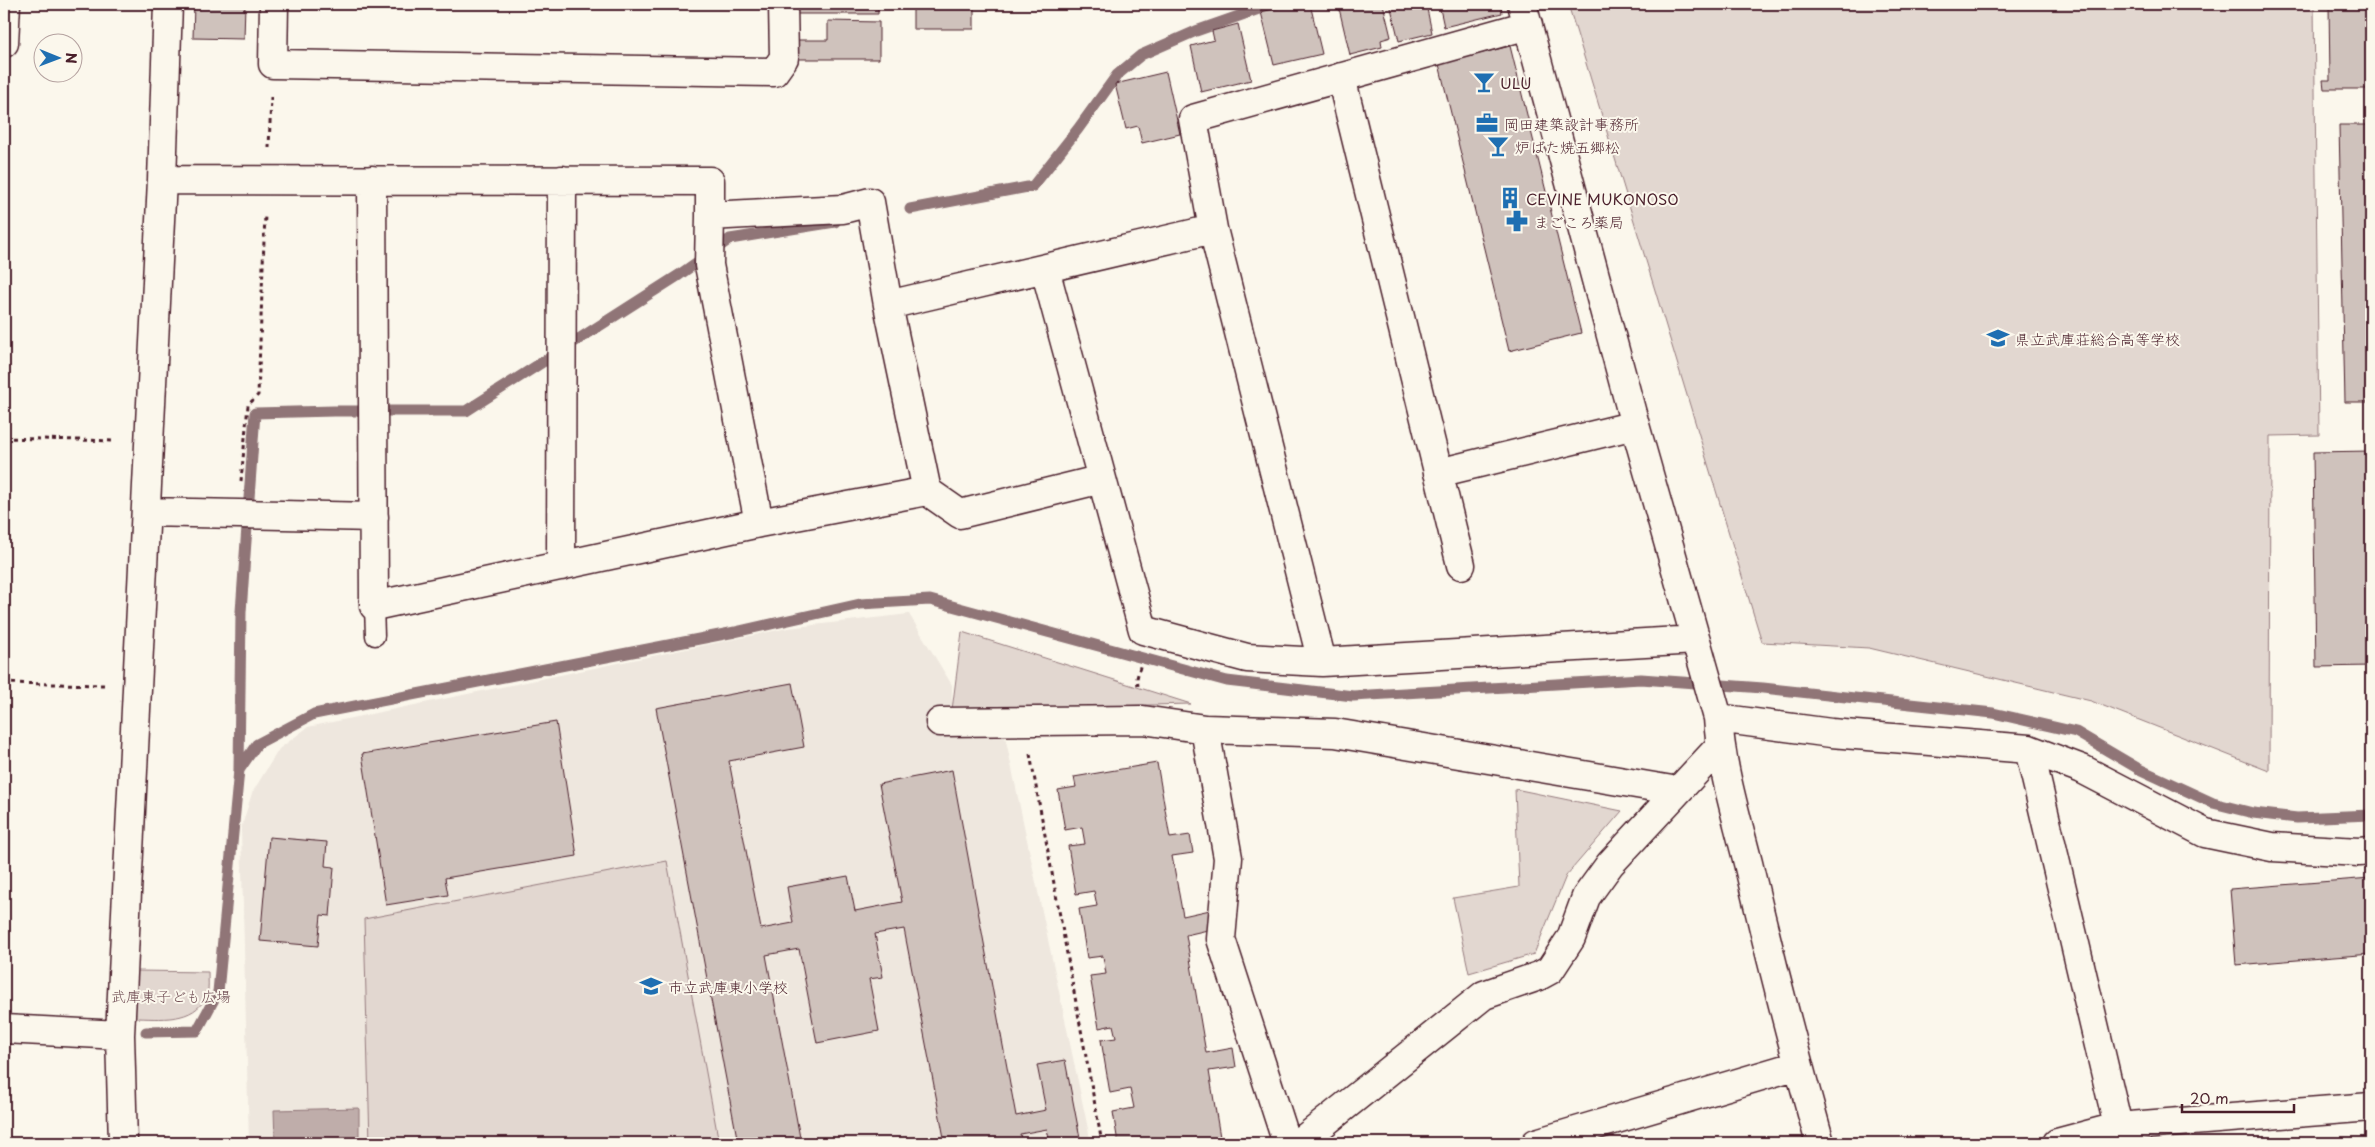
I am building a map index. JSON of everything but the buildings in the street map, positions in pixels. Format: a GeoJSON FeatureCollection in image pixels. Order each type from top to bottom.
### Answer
{"type":"FeatureCollection","features":[{"type":"Feature","properties":{"kind":"street"},"geometry":{"type":"LineString","coordinates":[[4,43],[6,4]]}},
{"type":"Feature","properties":{"kind":"street"},"geometry":{"type":"LineString","coordinates":[[123,1143],[120,1035],[162,180],[168,4]]}},
{"type":"Feature","properties":{"kind":"street"},"geometry":{"type":"LineString","coordinates":[[274,4],[273,64],[774,72],[784,58],[783,4]]}},
{"type":"Feature","properties":{"kind":"street"},"geometry":{"type":"LineString","coordinates":[[1322,662],[1213,229],[1193,119],[1341,77],[1525,15],[1634,424],[1718,718],[1720,746],[1798,1065],[1820,1143]]}},
{"type":"Feature","properties":{"kind":"street"},"geometry":{"type":"LineString","coordinates":[[1341,77],[1461,564]]}},
{"type":"Feature","properties":{"kind":"street"},"geometry":{"type":"LineString","coordinates":[[162,180],[710,181],[710,256],[758,523]]}},
{"type":"Feature","properties":{"kind":"street"},"geometry":{"type":"LineString","coordinates":[[372,180],[374,606],[758,523],[927,491]]}},
{"type":"Feature","properties":{"kind":"street"},"geometry":{"type":"LineString","coordinates":[[561,566],[562,180]]}},
{"type":"Feature","properties":{"kind":"street"},"geometry":{"type":"LineString","coordinates":[[710,216],[843,210],[870,202],[888,306],[927,491],[960,514],[1102,478]]}},
{"type":"Feature","properties":{"kind":"street"},"geometry":{"type":"LineString","coordinates":[[888,306],[1213,229]]}},
{"type":"Feature","properties":{"kind":"street"},"geometry":{"type":"LineString","coordinates":[[1045,269],[1143,630],[1247,658],[1322,662],[1696,640]]}},
{"type":"Feature","properties":{"kind":"street"},"geometry":{"type":"LineString","coordinates":[[1438,473],[1634,424]]}},
{"type":"Feature","properties":{"kind":"street"},"geometry":{"type":"LineString","coordinates":[[146,512],[374,517]]}},
{"type":"Feature","properties":{"kind":"street"},"geometry":{"type":"LineString","coordinates":[[1718,718],[1831,733],[2029,750],[2082,769],[2206,833],[2272,847],[2371,851]]}},
{"type":"Feature","properties":{"kind":"street"},"geometry":{"type":"LineString","coordinates":[[940,722],[1143,720],[1205,729],[1335,733],[1678,791]]}},
{"type":"Feature","properties":{"kind":"street"},"geometry":{"type":"LineString","coordinates":[[1205,729],[1228,858],[1222,939],[1287,1143]]}},
{"type":"Feature","properties":{"kind":"street"},"geometry":{"type":"LineString","coordinates":[[1299,1143],[1484,995],[1539,976],[1550,970],[1571,938],[1586,897],[1610,864],[1720,746]]}},
{"type":"Feature","properties":{"kind":"street"},"geometry":{"type":"LineString","coordinates":[[2029,750],[2120,1135]]}},
{"type":"Feature","properties":{"kind":"street"},"geometry":{"type":"LineString","coordinates":[[4,1029],[120,1035]]}},
{"type":"Feature","properties":{"kind":"street"},"geometry":{"type":"LineString","coordinates":[[1546,1142],[1798,1065]]}},
{"type":"Feature","properties":{"kind":"street"},"geometry":{"type":"LineString","coordinates":[[2057,1143],[2371,1107]]}},
{"type":"Feature","properties":{"kind":"lane"},"geometry":{"type":"LineString","coordinates":[[374,606],[375,636]]}},
{"type":"Feature","properties":{"kind":"path"},"geometry":{"type":"LineString","coordinates":[[239,514],[248,405],[258,395],[273,64]]}},
{"type":"Feature","properties":{"kind":"path"},"geometry":{"type":"LineString","coordinates":[[4,438],[149,442]]}},
{"type":"Feature","properties":{"kind":"path"},"geometry":{"type":"LineString","coordinates":[[1138,678],[1139,669]]}},
{"type":"Feature","properties":{"kind":"path"},"geometry":{"type":"LineString","coordinates":[[4,683],[137,686]]}},
{"type":"Feature","properties":{"kind":"path"},"geometry":{"type":"LineString","coordinates":[[1024,721],[1102,1143]]}},
{"type":"Feature","properties":{"kind":"shaded area","name":"市立武庫東小学校"},"geometry":{"type":"Polygon","coordinates":[[[909,614],[952,685],[952,726],[1004,731],[1091,1143],[249,1143],[241,829],[252,793],[279,749],[308,727],[788,628],[909,614]]]}},
{"type":"Feature","properties":{"kind":"shaded area"},"geometry":{"type":"Polygon","coordinates":[[[359,1108],[359,1143],[275,1143],[274,1110],[359,1108]]]}},
{"type":"Feature","properties":{"kind":"green space","name":"県立武庫荘総合高等学校"},"geometry":{"type":"Polygon","coordinates":[[[1568,4],[2314,4],[2319,435],[2270,436],[2269,771],[2091,701],[1869,648],[1762,642],[1568,4]]]}},
{"type":"Feature","properties":{"kind":"green space"},"geometry":{"type":"Polygon","coordinates":[[[962,632],[1191,704],[952,710],[962,632]]]}},
{"type":"Feature","properties":{"kind":"green space"},"geometry":{"type":"Polygon","coordinates":[[[1515,789],[1622,811],[1566,876],[1534,954],[1469,973],[1453,898],[1519,887],[1515,789]]]}},
{"type":"Feature","properties":{"kind":"green space"},"geometry":{"type":"Polygon","coordinates":[[[667,861],[719,1143],[370,1143],[364,919],[667,861]]]}},
{"type":"Feature","properties":{"kind":"green space","name":"武庫東子ども広場"},"geometry":{"type":"Polygon","coordinates":[[[137,971],[208,972],[207,995],[194,1011],[185,1015],[165,1018],[134,1018],[137,971]]]}},
{"type":"Feature","properties":{"kind":"waterway"},"geometry":{"type":"LineString","coordinates":[[910,209],[1033,186],[1117,75],[1141,55],[1196,31],[1273,4]]}},
{"type":"Feature","properties":{"kind":"waterway"},"geometry":{"type":"LineString","coordinates":[[146,1032],[197,1031],[218,992],[239,770],[241,612],[255,413],[466,411],[679,275],[730,239],[835,222]]}},
{"type":"Feature","properties":{"kind":"waterway"},"geometry":{"type":"LineString","coordinates":[[239,770],[257,744],[314,714],[735,632],[860,604],[930,600],[1227,681],[1353,696],[1641,679],[1763,688],[1993,713],[2076,732],[2139,769],[2213,803],[2253,813],[2297,818],[2371,815]]}},
{"type":"Feature","properties":{"kind":"place","name":"ULU"},"geometry":{"type":"Point","coordinates":[1484,82]}},
{"type":"Feature","properties":{"kind":"place","name":"岡田建築設計事務所"},"geometry":{"type":"Point","coordinates":[1487,123]}},
{"type":"Feature","properties":{"kind":"place","name":"炉ばた焼五郷松"},"geometry":{"type":"Point","coordinates":[1498,146]}},
{"type":"Feature","properties":{"kind":"place","name":"CEVINE MUKONOSO"},"geometry":{"type":"Point","coordinates":[1510,198]}},
{"type":"Feature","properties":{"kind":"place","name":"まごころ薬局"},"geometry":{"type":"Point","coordinates":[1517,221]}},
{"type":"Feature","properties":{"kind":"place","name":"県立武庫荘総合高等学校"},"geometry":{"type":"Point","coordinates":[1998,338]}},
{"type":"Feature","properties":{"kind":"place","name":"市立武庫東小学校"},"geometry":{"type":"Point","coordinates":[651,986]}}]}
